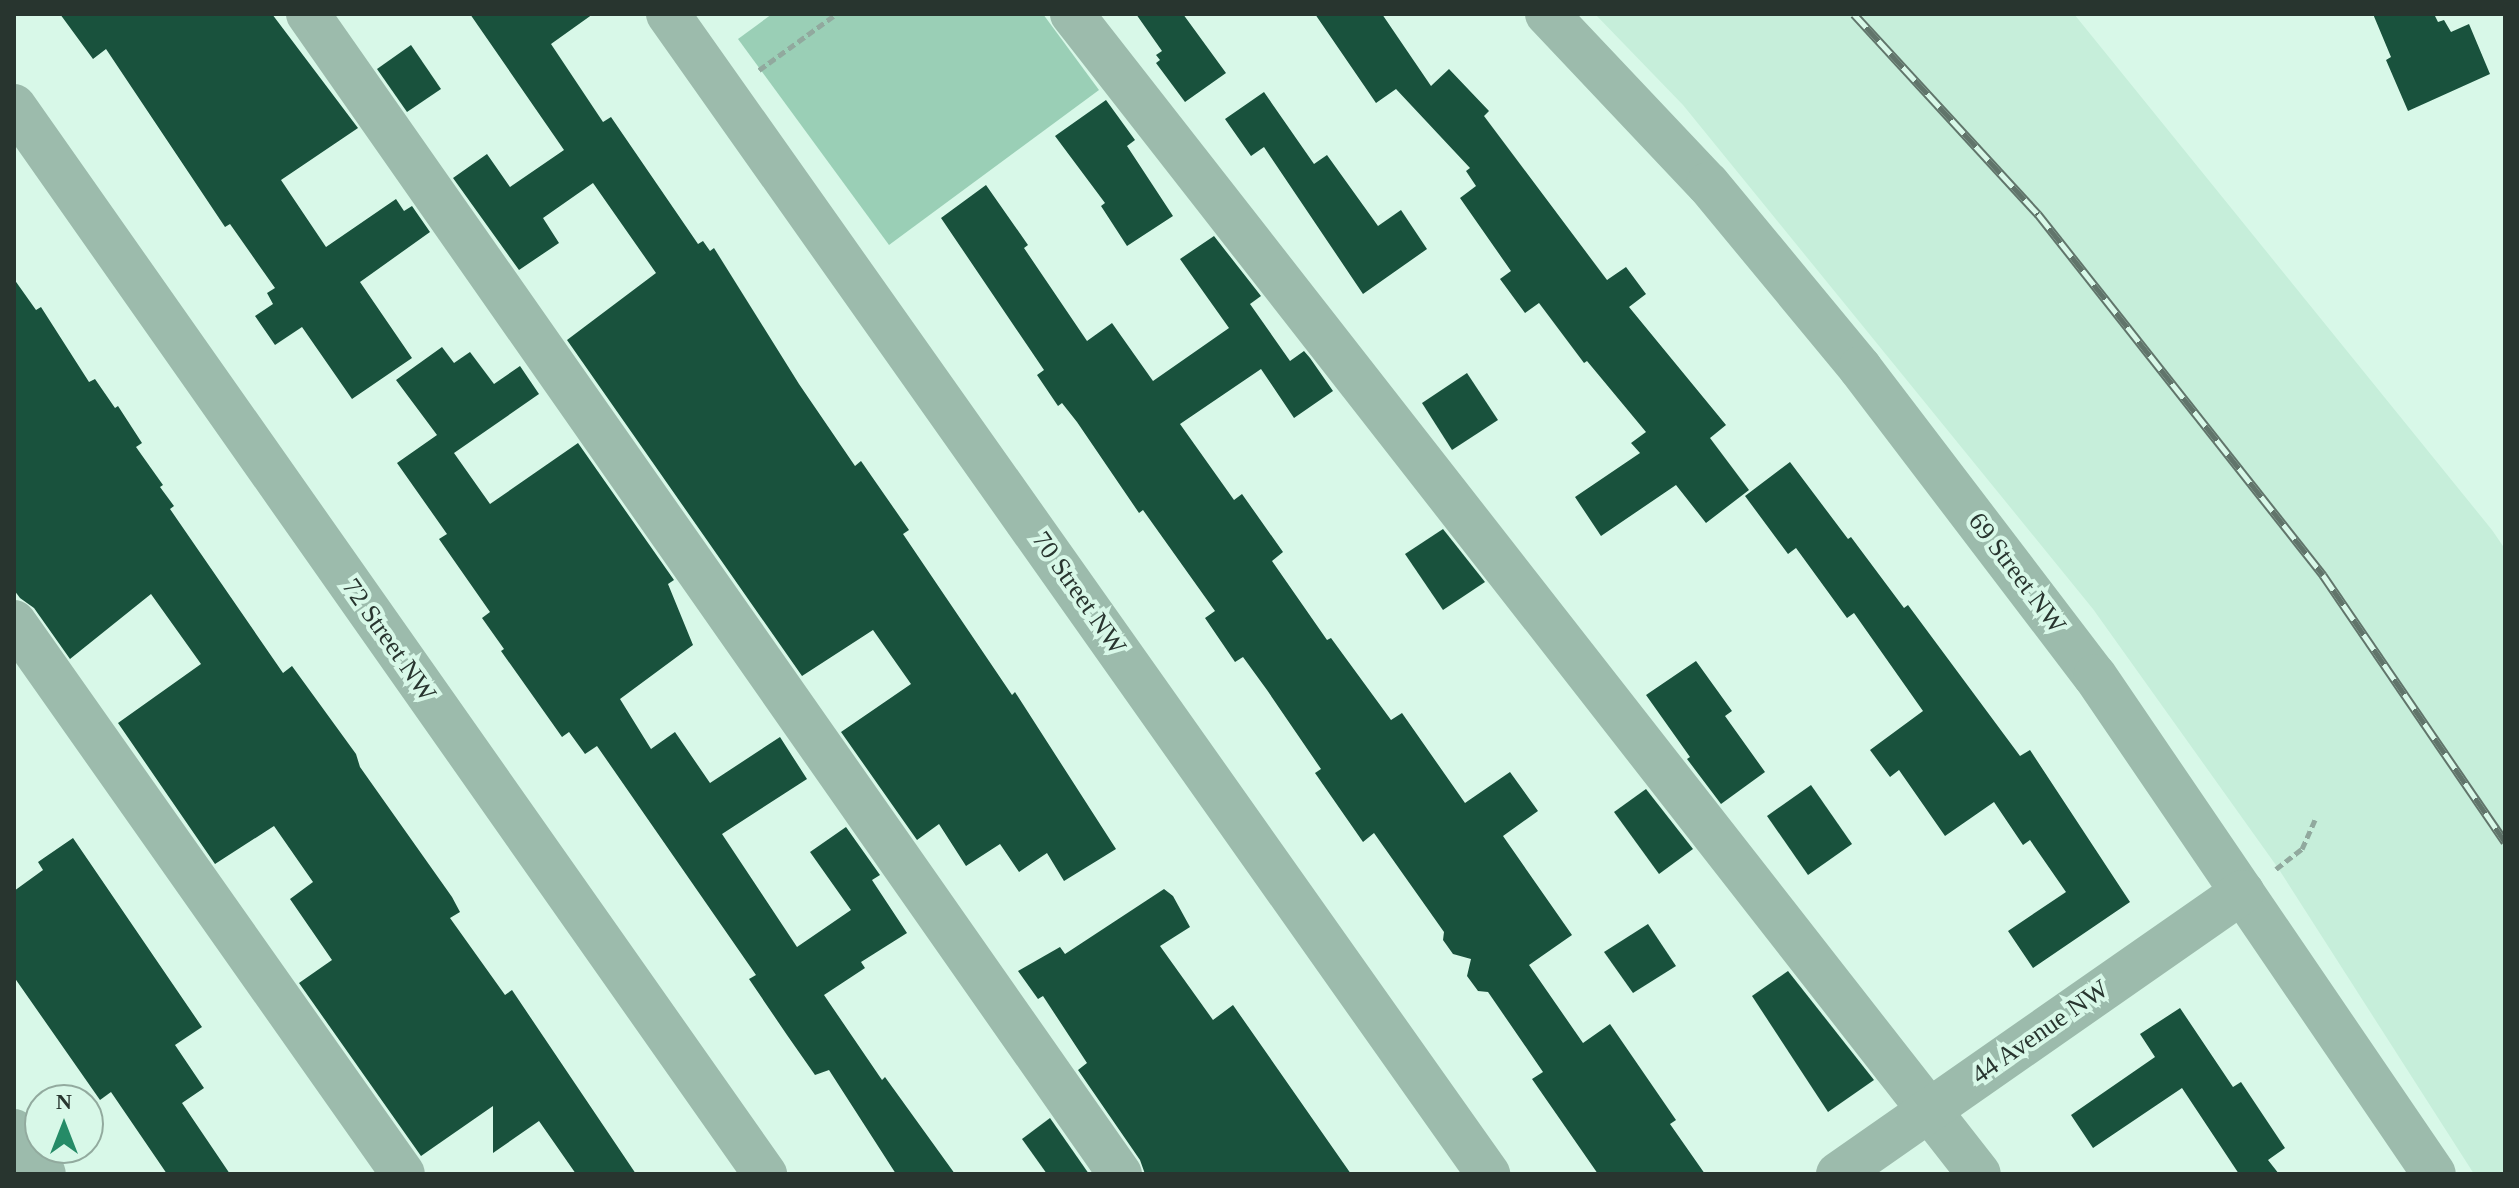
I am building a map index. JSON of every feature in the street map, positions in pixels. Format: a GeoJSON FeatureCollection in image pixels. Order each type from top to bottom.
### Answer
{"type":"FeatureCollection","features":[{"type":"Feature","properties":{"kind":"street"},"geometry":{"type":"LineString","coordinates":[[308,14],[1120,1174]]}},
{"type":"Feature","properties":{"kind":"street","name":"70 Street NW"},"geometry":{"type":"LineString","coordinates":[[668,14],[1488,1174]]}},
{"type":"Feature","properties":{"kind":"street"},"geometry":{"type":"LineString","coordinates":[[1072,14],[1931,1108],[1979,1174]]}},
{"type":"Feature","properties":{"kind":"street","name":"69 Street NW"},"geometry":{"type":"LineString","coordinates":[[1547,14],[1708,184],[1860,368],[2095,676],[2434,1174]]}},
{"type":"Feature","properties":{"kind":"street","name":"72 Street NW"},"geometry":{"type":"LineString","coordinates":[[14,106],[765,1174]]}},
{"type":"Feature","properties":{"kind":"street"},"geometry":{"type":"LineString","coordinates":[[14,622],[403,1174]]}},
{"type":"Feature","properties":{"kind":"street","name":"44 Avenue NW"},"geometry":{"type":"LineString","coordinates":[[1838,1174],[2242,892]]}},
{"type":"Feature","properties":{"kind":"street"},"geometry":{"type":"LineString","coordinates":[[14,1131],[44,1174]]}},
{"type":"Feature","properties":{"kind":"path"},"geometry":{"type":"LineString","coordinates":[[726,93],[836,14]]}},
{"type":"Feature","properties":{"kind":"path"},"geometry":{"type":"LineString","coordinates":[[2242,892],[2302,849],[2315,820]]}},
{"type":"Feature","properties":{"kind":"shaded area"},"geometry":{"type":"Polygon","coordinates":[[[772,14],[1043,14],[1099,90],[889,245],[738,39],[772,14]]]}},
{"type":"Feature","properties":{"kind":"shaded area"},"geometry":{"type":"Polygon","coordinates":[[[1595,14],[2074,14],[2492,530],[2505,549],[2505,1174],[2474,1174],[2278,868],[2093,609],[1683,105],[1595,14]]]}},
{"type":"Feature","properties":{"kind":"building"},"geometry":{"type":"Polygon","coordinates":[[[60,14],[272,14],[358,128],[281,180],[326,247],[396,199],[404,211],[412,206],[430,232],[360,282],[412,358],[352,399],[302,327],[275,345],[255,316],[273,304],[267,293],[275,288],[230,224],[225,227],[106,49],[93,59],[60,14]]]}},
{"type":"Feature","properties":{"kind":"building"},"geometry":{"type":"Polygon","coordinates":[[[470,14],[593,14],[551,44],[603,122],[611,117],[698,244],[703,241],[710,251],[714,248],[799,384],[855,466],[861,461],[909,530],[903,534],[1012,695],[1015,692],[1116,849],[1064,881],[1047,853],[1019,872],[1000,844],[966,866],[939,824],[917,840],[841,732],[911,684],[873,630],[802,676],[567,340],[656,273],[593,183],[543,218],[559,243],[519,270],[453,178],[487,154],[510,187],[564,150],[470,14]]]}},
{"type":"Feature","properties":{"kind":"building"},"geometry":{"type":"Polygon","coordinates":[[[1136,14],[1183,14],[1226,73],[1185,102],[1156,63],[1160,60],[1156,55],[1162,51],[1136,14]]]}},
{"type":"Feature","properties":{"kind":"building"},"geometry":{"type":"Polygon","coordinates":[[[1315,14],[1382,14],[1431,86],[1449,69],[1489,111],[1484,116],[1607,280],[1626,267],[1646,294],[1629,307],[1726,425],[1710,438],[1749,490],[1706,523],[1676,485],[1601,536],[1575,497],[1640,453],[1631,443],[1646,432],[1587,361],[1584,363],[1539,303],[1525,313],[1500,279],[1511,271],[1460,198],[1476,186],[1466,171],[1470,168],[1396,89],[1376,103],[1315,14]]]}},
{"type":"Feature","properties":{"kind":"building"},"geometry":{"type":"Polygon","coordinates":[[[2373,14],[2434,14],[2438,22],[2444,20],[2451,32],[2469,24],[2490,74],[2408,111],[2386,60],[2391,57],[2373,14]]]}},
{"type":"Feature","properties":{"kind":"building"},"geometry":{"type":"Polygon","coordinates":[[[411,45],[441,89],[407,112],[377,69],[411,45]]]}},
{"type":"Feature","properties":{"kind":"building"},"geometry":{"type":"Polygon","coordinates":[[[1264,92],[1314,164],[1327,155],[1378,226],[1401,210],[1427,249],[1363,294],[1264,147],[1251,156],[1225,119],[1264,92]]]}},
{"type":"Feature","properties":{"kind":"building"},"geometry":{"type":"Polygon","coordinates":[[[1106,100],[1135,140],[1127,146],[1173,216],[1127,246],[1101,206],[1105,203],[1055,136],[1106,100]]]}},
{"type":"Feature","properties":{"kind":"building"},"geometry":{"type":"Polygon","coordinates":[[[986,185],[1028,245],[1024,248],[1087,341],[1112,323],[1153,381],[1229,328],[1180,259],[1214,236],[1261,296],[1250,304],[1290,361],[1304,351],[1310,358],[1333,391],[1294,418],[1261,369],[1180,424],[1234,500],[1242,494],[1283,552],[1272,561],[1327,640],[1331,638],[1391,720],[1402,713],[1465,803],[1510,772],[1538,811],[1503,836],[1572,935],[1529,965],[1583,1043],[1610,1024],[1676,1120],[1670,1124],[1705,1174],[1598,1174],[1532,1079],[1543,1072],[1488,992],[1478,991],[1467,976],[1471,959],[1453,954],[1443,940],[1444,932],[1374,833],[1363,842],[1315,773],[1321,769],[1267,690],[1243,657],[1235,662],[1205,618],[1215,611],[1143,510],[1139,513],[1077,422],[1062,403],[1058,406],[1037,375],[1044,370],[941,218],[986,185]]]}},
{"type":"Feature","properties":{"kind":"building"},"geometry":{"type":"Polygon","coordinates":[[[14,279],[36,310],[41,307],[89,382],[95,379],[115,408],[118,406],[142,443],[136,447],[174,506],[170,509],[283,673],[292,666],[356,754],[360,767],[452,897],[460,912],[450,918],[505,995],[512,990],[636,1174],[576,1174],[539,1121],[493,1153],[493,1106],[421,1156],[299,983],[332,960],[290,899],[313,882],[274,826],[215,864],[118,723],[201,664],[151,594],[70,659],[34,608],[14,590],[14,279]]]}},
{"type":"Feature","properties":{"kind":"building"},"geometry":{"type":"Polygon","coordinates":[[[442,347],[454,363],[470,352],[494,384],[520,366],[539,394],[454,453],[490,504],[578,443],[674,580],[668,584],[693,645],[620,699],[651,749],[675,732],[710,783],[780,737],[807,779],[722,834],[797,947],[851,910],[810,852],[846,827],[880,875],[872,880],[907,933],[861,962],[865,968],[824,995],[882,1080],[885,1077],[955,1174],[896,1174],[829,1070],[815,1075],[787,1035],[749,979],[756,975],[597,746],[585,754],[569,732],[562,737],[501,651],[504,649],[482,618],[490,612],[439,539],[447,534],[397,463],[437,435],[396,380],[442,347]]]}},
{"type":"Feature","properties":{"kind":"building"},"geometry":{"type":"Polygon","coordinates":[[[1467,373],[1498,420],[1452,450],[1422,403],[1467,373]]]}},
{"type":"Feature","properties":{"kind":"building"},"geometry":{"type":"Polygon","coordinates":[[[1790,462],[1904,608],[1908,605],[2020,756],[2030,750],[2130,902],[2033,968],[2008,931],[2066,892],[2030,840],[2023,845],[1994,802],[1945,836],[1899,770],[1890,777],[1870,750],[1923,711],[1854,613],[1847,618],[1796,548],[1788,554],[1745,496],[1790,462]]]}},
{"type":"Feature","properties":{"kind":"building"},"geometry":{"type":"Polygon","coordinates":[[[1443,529],[1485,582],[1443,610],[1405,554],[1443,529]]]}},
{"type":"Feature","properties":{"kind":"building"},"geometry":{"type":"Polygon","coordinates":[[[1696,661],[1732,711],[1725,716],[1765,772],[1721,804],[1687,759],[1690,757],[1646,695],[1696,661]]]}},
{"type":"Feature","properties":{"kind":"building"},"geometry":{"type":"Polygon","coordinates":[[[1811,785],[1852,844],[1808,875],[1767,816],[1811,785]]]}},
{"type":"Feature","properties":{"kind":"building"},"geometry":{"type":"Polygon","coordinates":[[[1646,789],[1693,849],[1659,874],[1614,812],[1646,789]]]}},
{"type":"Feature","properties":{"kind":"building"},"geometry":{"type":"Polygon","coordinates":[[[73,838],[202,1027],[175,1045],[204,1088],[182,1103],[230,1174],[167,1174],[111,1092],[104,1097],[104,1084],[89,1084],[14,977],[14,891],[43,870],[38,862],[73,838]]]}},
{"type":"Feature","properties":{"kind":"building"},"geometry":{"type":"Polygon","coordinates":[[[1164,889],[1173,896],[1190,927],[1160,946],[1213,1020],[1233,1005],[1351,1174],[1145,1174],[1140,1160],[1078,1070],[1087,1063],[1043,996],[1038,999],[1018,971],[1060,947],[1065,954],[1164,889]]]}},
{"type":"Feature","properties":{"kind":"building"},"geometry":{"type":"Polygon","coordinates":[[[1648,924],[1676,966],[1633,993],[1604,952],[1648,924]]]}},
{"type":"Feature","properties":{"kind":"building"},"geometry":{"type":"Polygon","coordinates":[[[1788,971],[1874,1080],[1828,1112],[1752,996],[1788,971]]]}},
{"type":"Feature","properties":{"kind":"building"},"geometry":{"type":"Polygon","coordinates":[[[2180,1008],[2233,1087],[2241,1082],[2285,1148],[2268,1160],[2279,1174],[2239,1174],[2182,1088],[2093,1148],[2071,1115],[2155,1057],[2140,1034],[2180,1008]]]}},
{"type":"Feature","properties":{"kind":"building"},"geometry":{"type":"Polygon","coordinates":[[[1050,1118],[1089,1174],[1047,1174],[1022,1139],[1050,1118]]]}},
{"type":"Feature","properties":{"kind":"railway"},"geometry":{"type":"LineString","coordinates":[[1854,14],[2038,214],[2323,575],[2505,842]]}}]}
